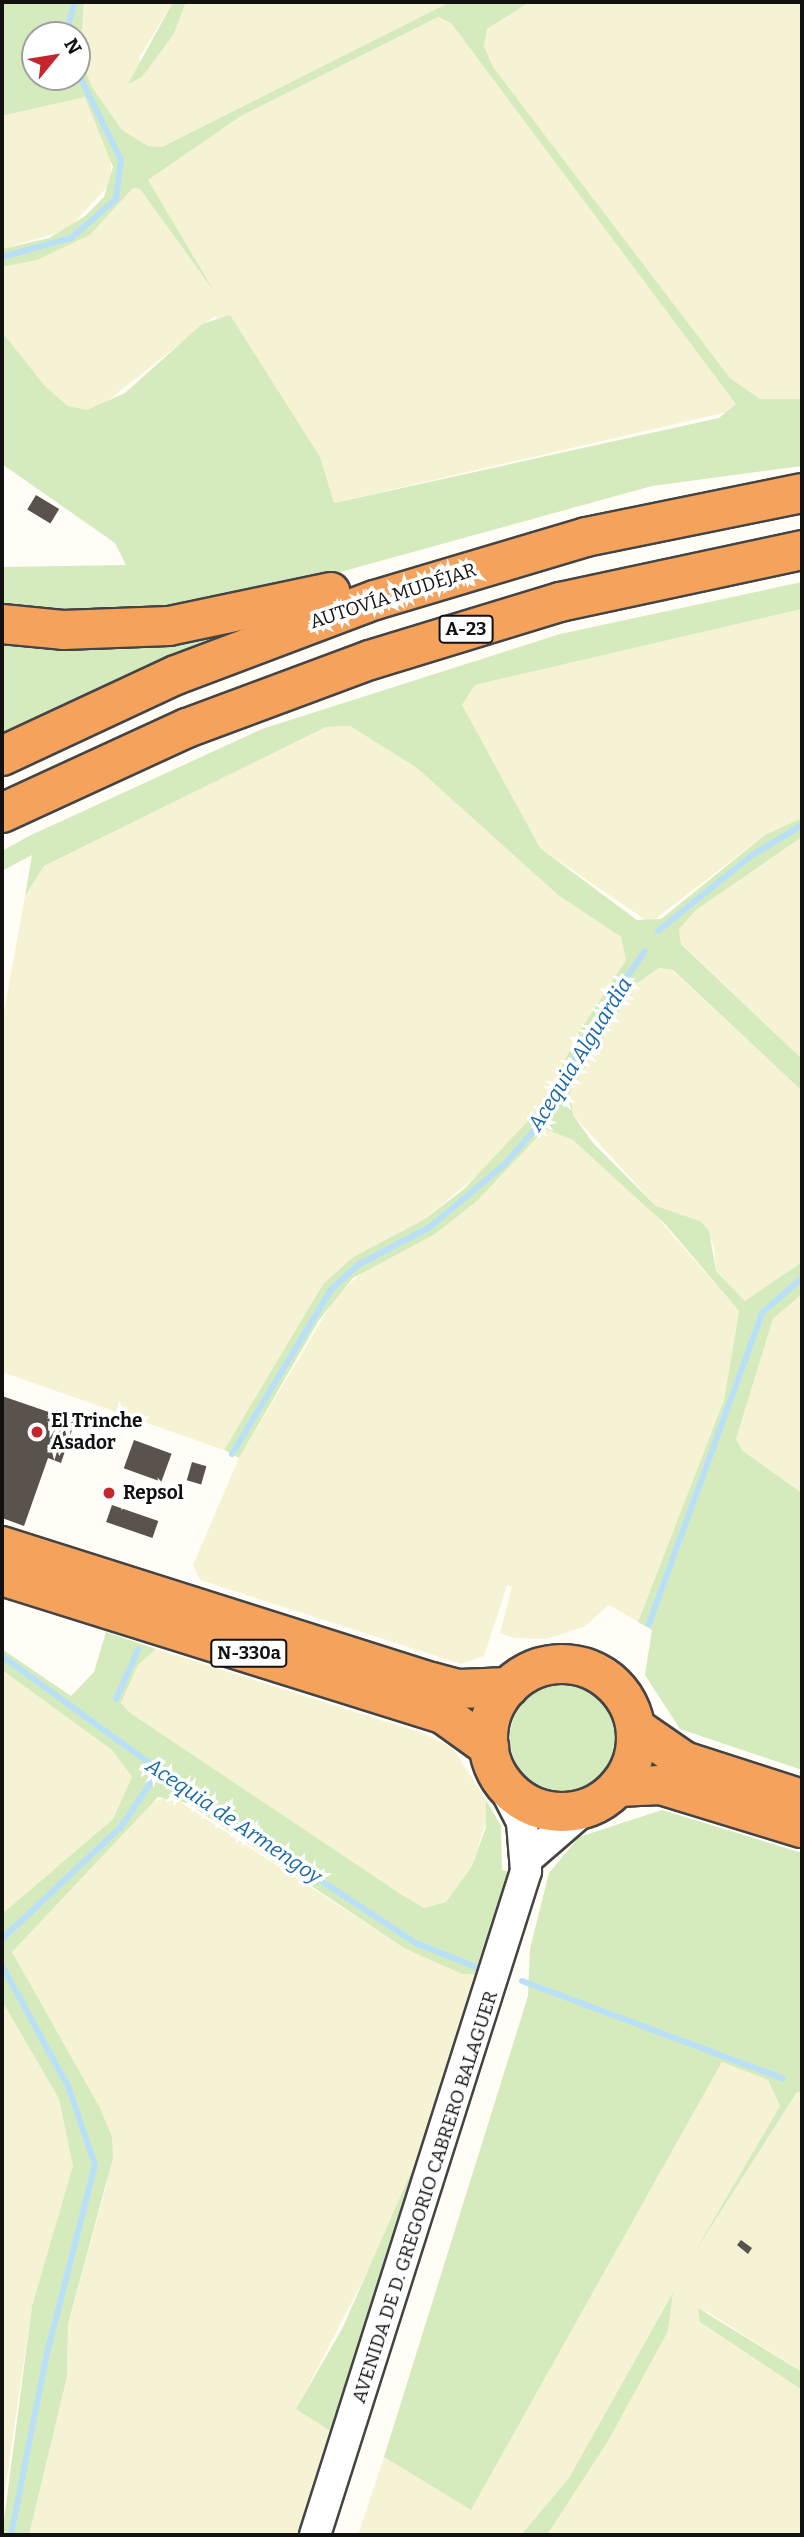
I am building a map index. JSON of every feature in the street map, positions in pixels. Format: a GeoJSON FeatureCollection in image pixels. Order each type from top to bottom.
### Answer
{"type":"FeatureCollection","features":[{"type":"Feature","properties":{"kind":"highway","name":"AUTOVÍA MUDÉJAR"},"geometry":{"type":"LineString","coordinates":[[2,756],[238,651],[455,574],[586,537],[802,493]]}},
{"type":"Feature","properties":{"kind":"highway","name":"A-23"},"geometry":{"type":"LineString","coordinates":[[2,813],[187,728],[370,660],[560,602],[802,550]]}},
{"type":"Feature","properties":{"kind":"highway"},"geometry":{"type":"LineString","coordinates":[[2,624],[75,630],[169,626],[267,609],[429,564],[455,574]]}},
{"type":"Feature","properties":{"kind":"highway","name":"N-330a"},"geometry":{"type":"LineString","coordinates":[[2,1546],[432,1682],[481,1690],[509,1687]]}},
{"type":"Feature","properties":{"kind":"highway","name":"N-330a"},"geometry":{"type":"LineString","coordinates":[[2,1576],[443,1714],[494,1761],[530,1804],[558,1811],[586,1808]]}},
{"type":"Feature","properties":{"kind":"highway","name":"N-330a"},"geometry":{"type":"LineString","coordinates":[[494,1761],[494,1708],[509,1687],[542,1666],[582,1666],[618,1689],[636,1728]]}},
{"type":"Feature","properties":{"kind":"highway"},"geometry":{"type":"LineString","coordinates":[[586,1808],[618,1787],[635,1753],[636,1728]]}},
{"type":"Feature","properties":{"kind":"highway"},"geometry":{"type":"LineString","coordinates":[[636,1728],[684,1761],[802,1799]]}},
{"type":"Feature","properties":{"kind":"highway"},"geometry":{"type":"LineString","coordinates":[[618,1787],[669,1787],[802,1828]]}},
{"type":"Feature","properties":{"kind":"street","name":"AVENIDA DE D. GREGORIO CABRERO BALAGUER"},"geometry":{"type":"LineString","coordinates":[[315,2535],[501,1959],[528,1858],[522,1822],[494,1761]]}},
{"type":"Feature","properties":{"kind":"street"},"geometry":{"type":"LineString","coordinates":[[528,1858],[586,1808]]}},
{"type":"Feature","properties":{"kind":"shaded area"},"geometry":{"type":"Polygon","coordinates":[[[84,2],[173,2],[139,58],[142,77],[174,34],[186,2],[450,2],[162,147],[148,146],[122,130],[92,87],[91,21],[83,21],[84,2]]]}},
{"type":"Feature","properties":{"kind":"shaded area"},"geometry":{"type":"Polygon","coordinates":[[[530,2],[802,2],[802,399],[760,399],[730,378],[493,67],[484,46],[487,29],[530,2]]]}},
{"type":"Feature","properties":{"kind":"shaded area"},"geometry":{"type":"Polygon","coordinates":[[[437,17],[451,23],[737,404],[732,411],[333,503],[320,457],[215,316],[102,405],[87,410],[68,406],[45,386],[2,332],[2,267],[37,260],[90,235],[133,188],[140,189],[204,276],[148,180],[241,116],[437,17]]]}},
{"type":"Feature","properties":{"kind":"shaded area"},"geometry":{"type":"Polygon","coordinates":[[[85,97],[110,148],[112,182],[67,230],[2,249],[2,116],[85,97]]]}},
{"type":"Feature","properties":{"kind":"shaded area"},"geometry":{"type":"Polygon","coordinates":[[[802,609],[802,818],[765,835],[650,923],[540,848],[466,722],[462,705],[475,685],[802,609]]]}},
{"type":"Feature","properties":{"kind":"shaded area"},"geometry":{"type":"Polygon","coordinates":[[[350,726],[417,768],[558,895],[621,937],[626,960],[579,1032],[541,1107],[498,1158],[425,1219],[353,1257],[323,1284],[224,1450],[2,1372],[2,1023],[25,896],[44,866],[326,727],[350,726]]]}},
{"type":"Feature","properties":{"kind":"shaded area"},"geometry":{"type":"Polygon","coordinates":[[[802,837],[802,1059],[681,943],[679,929],[696,910],[802,837]]]}},
{"type":"Feature","properties":{"kind":"shaded area"},"geometry":{"type":"Polygon","coordinates":[[[659,968],[672,970],[802,1091],[802,1262],[745,1301],[716,1271],[714,1245],[700,1221],[656,1206],[573,1115],[570,1092],[636,984],[659,968]]]}},
{"type":"Feature","properties":{"kind":"shaded area"},"geometry":{"type":"Polygon","coordinates":[[[545,1129],[573,1140],[648,1207],[739,1311],[724,1400],[638,1622],[609,1605],[584,1627],[546,1639],[514,1638],[500,1633],[512,1587],[507,1585],[484,1656],[461,1664],[200,1580],[193,1565],[239,1458],[337,1295],[363,1272],[435,1234],[476,1202],[545,1129]]]}},
{"type":"Feature","properties":{"kind":"shaded area"},"geometry":{"type":"Polygon","coordinates":[[[802,1294],[802,1493],[743,1451],[736,1439],[773,1319],[802,1294]]]}},
{"type":"Feature","properties":{"kind":"shaded area"},"geometry":{"type":"Polygon","coordinates":[[[156,1649],[425,1734],[453,1748],[486,1800],[488,1816],[472,1866],[446,1902],[424,1908],[402,1895],[129,1712],[121,1703],[138,1665],[156,1649]]]}},
{"type":"Feature","properties":{"kind":"shaded area"},"geometry":{"type":"Polygon","coordinates":[[[2,1670],[112,1750],[132,1777],[113,1819],[2,1914],[2,1670]]]}},
{"type":"Feature","properties":{"kind":"shaded area"},"geometry":{"type":"Polygon","coordinates":[[[171,1796],[404,1948],[478,1974],[428,2134],[388,2232],[297,2408],[332,2432],[298,2535],[29,2535],[67,2377],[68,2324],[106,2187],[112,2137],[12,1952],[148,1803],[171,1796]]]}},
{"type":"Feature","properties":{"kind":"shaded area"},"geometry":{"type":"Polygon","coordinates":[[[2,2001],[59,2099],[74,2166],[32,2306],[2,2511],[2,2001]]]}},
{"type":"Feature","properties":{"kind":"shaded area"},"geometry":{"type":"Polygon","coordinates":[[[722,2062],[768,2080],[780,2106],[694,2253],[797,2092],[802,2093],[802,2372],[706,2311],[700,2322],[802,2390],[802,2535],[547,2535],[668,2331],[672,2293],[569,2478],[521,2535],[358,2535],[384,2457],[471,2510],[722,2062]]]}},
{"type":"Feature","properties":{"kind":"green space"},"geometry":{"type":"Polygon","coordinates":[[[2,2],[84,2],[83,21],[21,21],[21,91],[91,91],[91,84],[122,130],[148,146],[162,147],[450,2],[530,2],[487,29],[484,46],[493,67],[730,378],[760,399],[802,399],[802,466],[652,486],[239,600],[119,614],[2,610],[2,567],[126,565],[115,543],[2,464],[2,332],[45,386],[68,406],[87,410],[125,393],[202,324],[230,315],[320,457],[334,503],[719,418],[736,404],[451,23],[438,17],[241,116],[148,180],[214,291],[140,189],[133,188],[90,235],[37,260],[2,267],[2,249],[49,238],[85,216],[104,197],[113,167],[85,97],[2,116],[2,2]]]}},
{"type":"Feature","properties":{"kind":"green space"},"geometry":{"type":"Polygon","coordinates":[[[173,2],[186,2],[174,34],[142,77],[128,84],[173,2]]]}},
{"type":"Feature","properties":{"kind":"green space"},"geometry":{"type":"Polygon","coordinates":[[[802,582],[802,609],[475,685],[462,705],[540,848],[637,920],[661,919],[765,835],[802,818],[802,837],[696,910],[679,929],[681,944],[802,1059],[802,1091],[673,970],[659,968],[636,984],[570,1092],[573,1115],[593,1143],[656,1206],[700,1221],[709,1231],[716,1271],[745,1301],[802,1262],[802,1294],[773,1319],[736,1439],[743,1451],[802,1493],[802,1770],[680,1729],[645,1675],[652,1630],[638,1622],[724,1400],[739,1311],[666,1225],[573,1140],[545,1129],[476,1202],[435,1234],[353,1278],[319,1320],[239,1458],[224,1450],[323,1284],[353,1257],[425,1219],[464,1189],[541,1107],[579,1032],[626,960],[621,937],[558,895],[417,768],[350,726],[326,727],[44,866],[25,896],[32,855],[2,871],[2,851],[29,836],[262,729],[560,634],[802,582]]]}},
{"type":"Feature","properties":{"kind":"green space"},"geometry":{"type":"Polygon","coordinates":[[[227,631],[73,700],[2,735],[2,636],[227,631]]]}},
{"type":"Feature","properties":{"kind":"green space"},"geometry":{"type":"Polygon","coordinates":[[[106,1632],[156,1649],[138,1665],[121,1703],[129,1712],[402,1895],[424,1908],[446,1902],[472,1866],[486,1827],[486,1800],[501,1826],[502,1870],[513,1873],[478,1974],[462,1974],[404,1948],[187,1803],[158,1797],[12,1952],[100,2108],[112,2137],[113,2158],[68,2324],[67,2377],[29,2535],[2,2535],[32,2306],[73,2166],[59,2099],[2,2001],[2,1914],[113,1819],[132,1777],[112,1750],[2,1670],[2,1649],[71,1696],[94,1672],[106,1632]]]}},
{"type":"Feature","properties":{"kind":"green space"},"geometry":{"type":"Polygon","coordinates":[[[563,1685],[583,1689],[601,1700],[612,1718],[616,1738],[612,1758],[601,1776],[583,1787],[563,1791],[543,1787],[525,1776],[514,1758],[510,1738],[514,1718],[525,1700],[543,1689],[563,1685]]]}},
{"type":"Feature","properties":{"kind":"green space"},"geometry":{"type":"Polygon","coordinates":[[[662,1810],[802,1853],[802,2093],[797,2092],[691,2258],[780,2106],[768,2080],[722,2062],[471,2510],[384,2457],[528,1996],[530,1949],[549,1873],[579,1837],[662,1810]]]}},
{"type":"Feature","properties":{"kind":"green space"},"geometry":{"type":"Polygon","coordinates":[[[428,2134],[332,2432],[296,2409],[343,2327],[428,2134]]]}},
{"type":"Feature","properties":{"kind":"green space"},"geometry":{"type":"Polygon","coordinates":[[[673,2292],[668,2331],[608,2441],[547,2535],[521,2535],[569,2478],[673,2292]]]}},
{"type":"Feature","properties":{"kind":"green space"},"geometry":{"type":"Polygon","coordinates":[[[698,2308],[802,2372],[802,2390],[700,2322],[698,2308]]]}},
{"type":"Feature","properties":{"kind":"building"},"geometry":{"type":"Polygon","coordinates":[[[36,495],[59,509],[50,523],[27,510],[36,495]]]}},
{"type":"Feature","properties":{"kind":"building"},"geometry":{"type":"Polygon","coordinates":[[[2,1396],[75,1421],[61,1463],[48,1458],[24,1526],[2,1518],[2,1396]]]}},
{"type":"Feature","properties":{"kind":"building"},"geometry":{"type":"Polygon","coordinates":[[[134,1440],[172,1454],[161,1482],[124,1468],[134,1440]]]}},
{"type":"Feature","properties":{"kind":"building"},"geometry":{"type":"Polygon","coordinates":[[[192,1462],[206,1466],[201,1484],[187,1480],[192,1462]]]}},
{"type":"Feature","properties":{"kind":"building"},"geometry":{"type":"Polygon","coordinates":[[[112,1505],[158,1521],[152,1538],[106,1522],[112,1505]]]}},
{"type":"Feature","properties":{"kind":"building"},"geometry":{"type":"Polygon","coordinates":[[[741,2240],[752,2248],[748,2254],[737,2245],[741,2240]]]}},
{"type":"Feature","properties":{"kind":"waterway"},"geometry":{"type":"LineString","coordinates":[[69,21],[74,2]]}},
{"type":"Feature","properties":{"kind":"waterway"},"geometry":{"type":"LineString","coordinates":[[2,257],[71,238],[116,199],[121,160],[87,91]]}},
{"type":"Feature","properties":{"kind":"waterway","name":"Acequia Alguardia"},"geometry":{"type":"LineString","coordinates":[[658,931],[751,856],[802,825]]}},
{"type":"Feature","properties":{"kind":"waterway","name":"Acequia Alguardia"},"geometry":{"type":"LineString","coordinates":[[232,1454],[331,1290],[358,1265],[430,1227],[505,1164],[549,1113],[586,1036],[645,951]]}},
{"type":"Feature","properties":{"kind":"waterway"},"geometry":{"type":"LineString","coordinates":[[649,1624],[762,1313],[802,1278]]}},
{"type":"Feature","properties":{"kind":"waterway"},"geometry":{"type":"LineString","coordinates":[[116,1699],[138,1650]]}},
{"type":"Feature","properties":{"kind":"waterway","name":"Acequia de Armengoy"},"geometry":{"type":"LineString","coordinates":[[2,1656],[221,1815],[416,1943],[476,1967]]}},
{"type":"Feature","properties":{"kind":"waterway"},"geometry":{"type":"LineString","coordinates":[[2,1939],[121,1827],[159,1770]]}},
{"type":"Feature","properties":{"kind":"waterway"},"geometry":{"type":"LineString","coordinates":[[2,1966],[68,2086],[95,2165],[47,2353],[11,2535]]}},
{"type":"Feature","properties":{"kind":"waterway","name":"Acequia de Armengoy"},"geometry":{"type":"LineString","coordinates":[[522,1981],[782,2078]]}},
{"type":"Feature","properties":{"kind":"place","name":"El Trinche Asador"},"geometry":{"type":"Point","coordinates":[37,1432]}},
{"type":"Feature","properties":{"kind":"place","name":"Repsol"},"geometry":{"type":"Point","coordinates":[109,1493]}}]}
